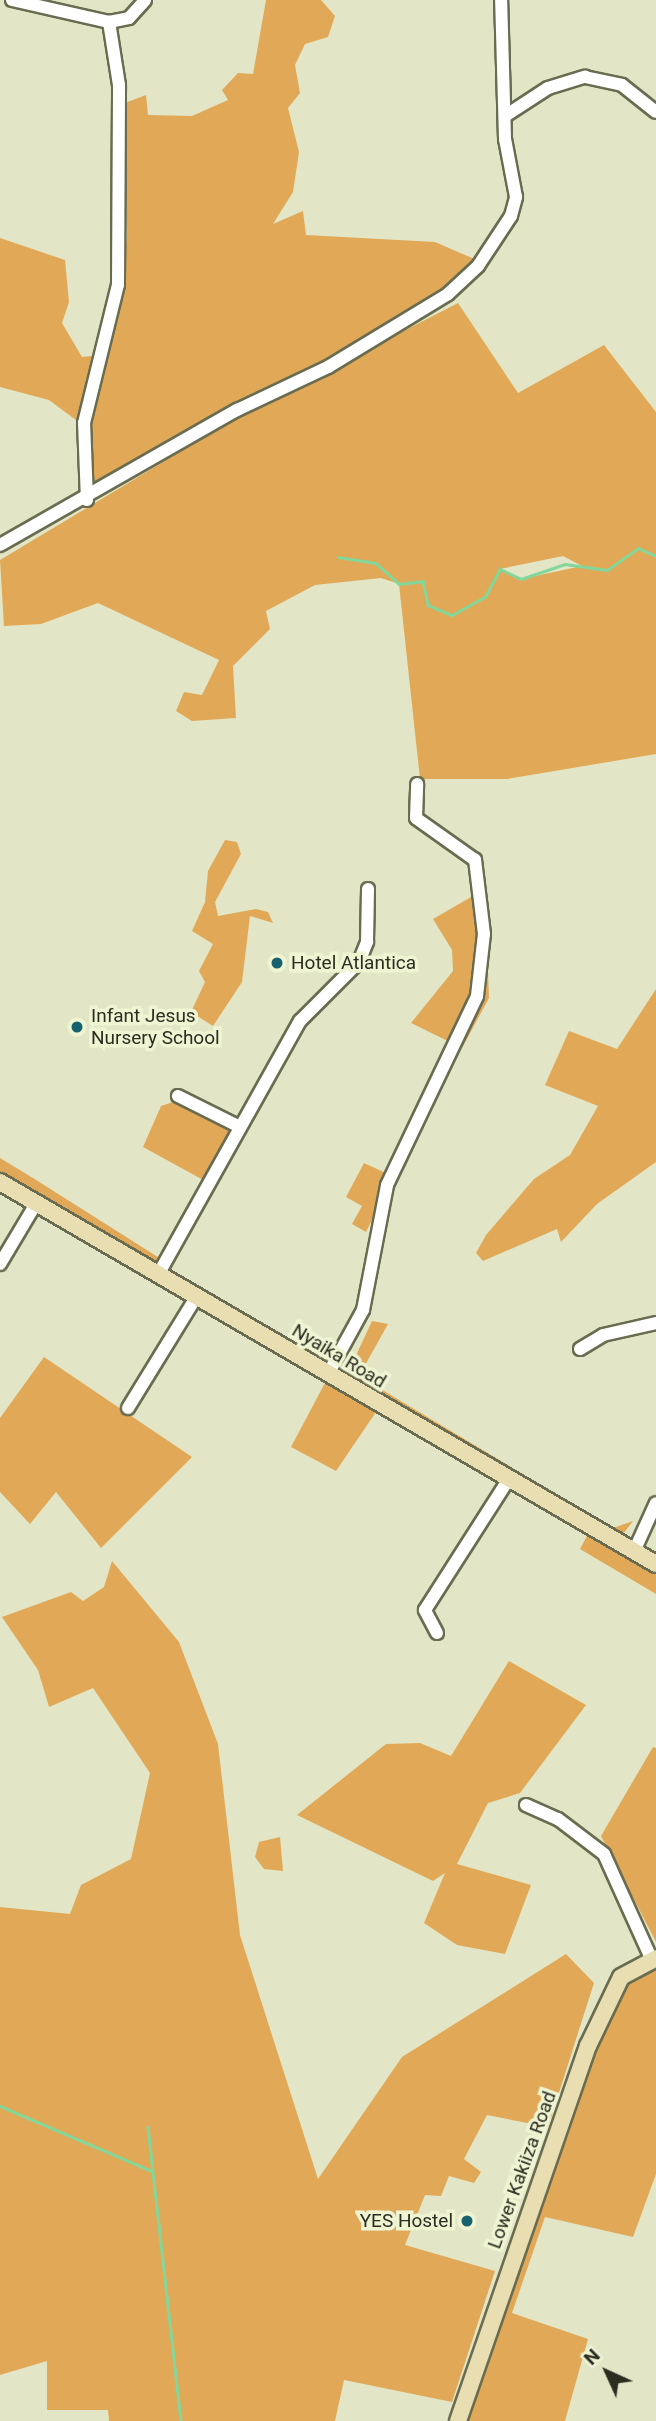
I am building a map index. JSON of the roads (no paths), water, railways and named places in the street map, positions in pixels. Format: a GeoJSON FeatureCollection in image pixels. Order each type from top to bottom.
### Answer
{"type":"FeatureCollection","features":[{"type":"Feature","properties":{"kind":"street"},"geometry":{"type":"LineString","coordinates":[[12,0],[109,22],[130,18],[145,0]]}},
{"type":"Feature","properties":{"kind":"street"},"geometry":{"type":"LineString","coordinates":[[0,545],[87,500],[227,415],[328,367],[462,282],[515,209],[505,116],[501,0]]}},
{"type":"Feature","properties":{"kind":"street"},"geometry":{"type":"LineString","coordinates":[[87,500],[84,424],[118,285],[119,85],[109,22]]}},
{"type":"Feature","properties":{"kind":"street"},"geometry":{"type":"LineString","coordinates":[[505,116],[548,88],[585,78],[622,85],[656,112]]}},
{"type":"Feature","properties":{"kind":"street"},"geometry":{"type":"LineString","coordinates":[[328,1374],[363,1310],[387,1185],[477,996],[484,934],[475,860],[416,818],[416,784]]}},
{"type":"Feature","properties":{"kind":"street"},"geometry":{"type":"LineString","coordinates":[[159,1273],[300,1021],[359,962],[367,942],[368,889]]}},
{"type":"Feature","properties":{"kind":"street"},"geometry":{"type":"LineString","coordinates":[[178,1096],[240,1128]]}},
{"type":"Feature","properties":{"kind":"street","name":"Nyaika Road"},"geometry":{"type":"LineString","coordinates":[[0,1182],[159,1273],[507,1482],[636,1547],[656,1564]]}},
{"type":"Feature","properties":{"kind":"street"},"geometry":{"type":"LineString","coordinates":[[0,1264],[37,1202]]}},
{"type":"Feature","properties":{"kind":"street"},"geometry":{"type":"LineString","coordinates":[[128,1408],[197,1296]]}},
{"type":"Feature","properties":{"kind":"street"},"geometry":{"type":"LineString","coordinates":[[580,1349],[603,1335],[656,1323]]}},
{"type":"Feature","properties":{"kind":"street"},"geometry":{"type":"LineString","coordinates":[[437,1633],[425,1610],[507,1482]]}},
{"type":"Feature","properties":{"kind":"street"},"geometry":{"type":"LineString","coordinates":[[636,1547],[656,1503]]}},
{"type":"Feature","properties":{"kind":"street"},"geometry":{"type":"LineString","coordinates":[[526,1805],[558,1819],[604,1854],[653,1957]]}},
{"type":"Feature","properties":{"kind":"street","name":"Lower Kakiiza Road"},"geometry":{"type":"LineString","coordinates":[[457,2421],[588,2046],[621,1977],[653,1957]]}},
{"type":"Feature","properties":{"kind":"waterway"},"geometry":{"type":"LineString","coordinates":[[338,557],[376,563],[399,584],[423,581],[428,605],[452,615],[485,597],[500,569],[521,579],[565,564],[607,570],[638,548],[656,556]]}},
{"type":"Feature","properties":{"kind":"waterway"},"geometry":{"type":"LineString","coordinates":[[0,2106],[152,2171]]}},
{"type":"Feature","properties":{"kind":"waterway"},"geometry":{"type":"LineString","coordinates":[[148,2127],[181,2421]]}},
{"type":"Feature","properties":{"kind":"place","name":"Hotel Atlantica"},"geometry":{"type":"Point","coordinates":[277,963]}},
{"type":"Feature","properties":{"kind":"place","name":"Infant Jesus Nursery School"},"geometry":{"type":"Point","coordinates":[77,1027]}},
{"type":"Feature","properties":{"kind":"place","name":"YES Hostel"},"geometry":{"type":"Point","coordinates":[467,2221]}}]}
